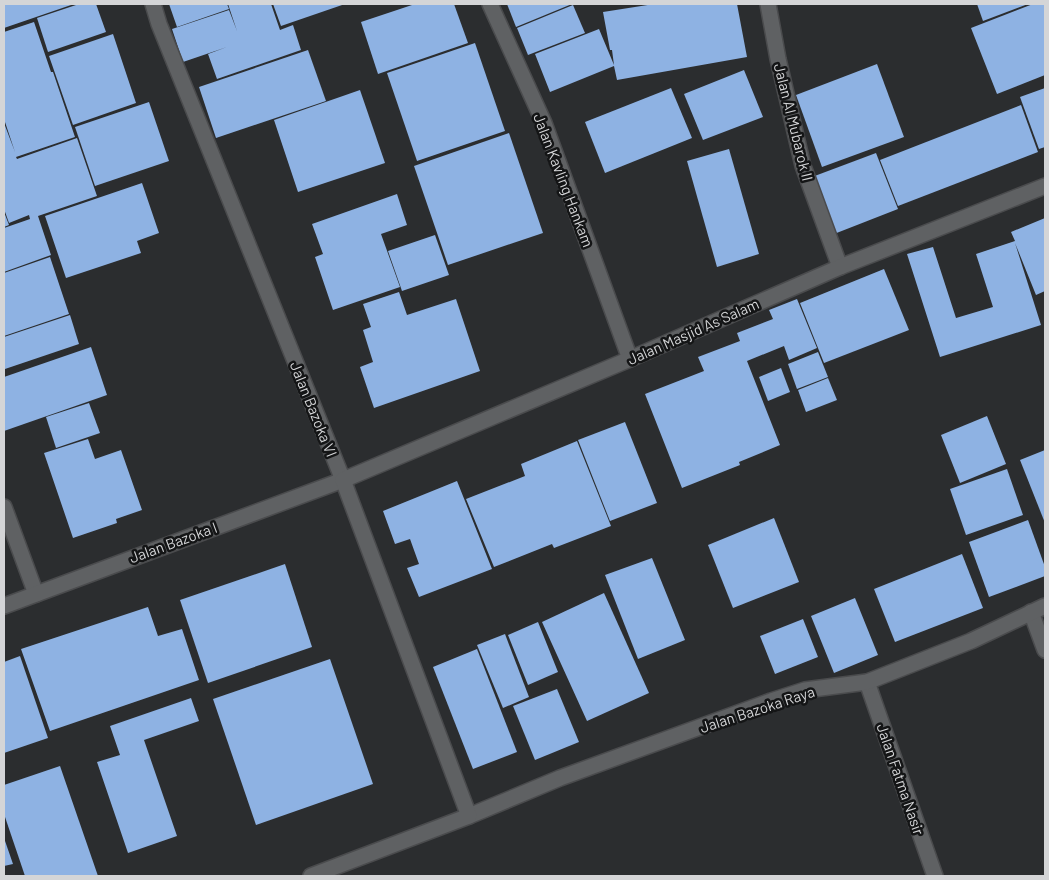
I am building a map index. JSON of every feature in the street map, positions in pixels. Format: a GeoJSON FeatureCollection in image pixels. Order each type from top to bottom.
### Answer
{"type":"FeatureCollection","features":[{"type":"Feature","properties":{"kind":"street","name":"Jalan Bazoka VI"},"geometry":{"type":"LineString","coordinates":[[153,4],[343,480],[469,816]]}},
{"type":"Feature","properties":{"kind":"street","name":"Jalan Kavling Hankam"},"geometry":{"type":"LineString","coordinates":[[490,4],[544,123],[630,359]]}},
{"type":"Feature","properties":{"kind":"street","name":"Jalan Al Mubarok II"},"geometry":{"type":"LineString","coordinates":[[768,4],[778,59],[803,166],[840,267]]}},
{"type":"Feature","properties":{"kind":"street","name":"Jalan Masjid As Salam"},"geometry":{"type":"LineString","coordinates":[[343,480],[630,359],[840,267],[1045,186]]}},
{"type":"Feature","properties":{"kind":"street","name":"Jalan Bazoka I"},"geometry":{"type":"LineString","coordinates":[[4,606],[343,480]]}},
{"type":"Feature","properties":{"kind":"street"},"geometry":{"type":"LineString","coordinates":[[4,507],[36,594]]}},
{"type":"Feature","properties":{"kind":"street"},"geometry":{"type":"LineString","coordinates":[[1038,609],[1045,650]]}},
{"type":"Feature","properties":{"kind":"street","name":"Jalan Bazoka Raya"},"geometry":{"type":"LineString","coordinates":[[311,876],[469,816],[560,778],[771,701],[805,690],[867,682],[971,641],[1038,609]]}},
{"type":"Feature","properties":{"kind":"street","name":"Jalan Fatma Nasir"},"geometry":{"type":"LineString","coordinates":[[867,682],[935,876]]}},
{"type":"Feature","properties":{"kind":"building"},"geometry":{"type":"Polygon","coordinates":[[[4,4],[74,4],[4,28],[4,4]]]}},
{"type":"Feature","properties":{"kind":"building"},"geometry":{"type":"Polygon","coordinates":[[[79,4],[96,4],[106,32],[48,52],[37,18],[79,4]]]}},
{"type":"Feature","properties":{"kind":"building"},"geometry":{"type":"Polygon","coordinates":[[[169,4],[227,4],[229,9],[177,27],[169,4]]]}},
{"type":"Feature","properties":{"kind":"building"},"geometry":{"type":"Polygon","coordinates":[[[228,4],[271,4],[280,30],[293,25],[301,50],[217,79],[208,54],[227,47],[183,62],[172,29],[229,10],[237,31],[228,4]]]}},
{"type":"Feature","properties":{"kind":"building"},"geometry":{"type":"Polygon","coordinates":[[[273,4],[345,4],[281,26],[273,4]]]}},
{"type":"Feature","properties":{"kind":"building"},"geometry":{"type":"Polygon","coordinates":[[[415,4],[454,4],[468,43],[378,74],[361,22],[415,4]]]}},
{"type":"Feature","properties":{"kind":"building"},"geometry":{"type":"Polygon","coordinates":[[[507,4],[572,4],[516,27],[507,4]]]}},
{"type":"Feature","properties":{"kind":"building"},"geometry":{"type":"Polygon","coordinates":[[[654,4],[737,4],[747,57],[617,80],[614,66],[550,92],[535,54],[599,29],[614,65],[603,12],[654,4]]]}},
{"type":"Feature","properties":{"kind":"building"},"geometry":{"type":"Polygon","coordinates":[[[977,4],[1028,4],[983,21],[977,4]]]}},
{"type":"Feature","properties":{"kind":"building"},"geometry":{"type":"Polygon","coordinates":[[[1033,4],[1045,4],[1045,75],[997,94],[971,28],[1033,4]]]}},
{"type":"Feature","properties":{"kind":"building"},"geometry":{"type":"Polygon","coordinates":[[[573,5],[585,33],[528,55],[517,28],[573,5]]]}},
{"type":"Feature","properties":{"kind":"building"},"geometry":{"type":"Polygon","coordinates":[[[34,22],[75,137],[16,157],[17,159],[77,138],[97,196],[38,216],[51,255],[4,272],[4,228],[30,219],[29,215],[9,223],[4,209],[4,123],[15,152],[4,119],[4,32],[34,22]]]}},
{"type":"Feature","properties":{"kind":"building"},"geometry":{"type":"Polygon","coordinates":[[[113,34],[136,103],[73,125],[49,56],[113,34]]]}},
{"type":"Feature","properties":{"kind":"building"},"geometry":{"type":"Polygon","coordinates":[[[475,43],[505,131],[417,161],[387,73],[475,43]]]}},
{"type":"Feature","properties":{"kind":"building"},"geometry":{"type":"Polygon","coordinates":[[[308,50],[326,101],[216,138],[199,87],[308,50]]]}},
{"type":"Feature","properties":{"kind":"building"},"geometry":{"type":"Polygon","coordinates":[[[877,64],[904,137],[822,167],[796,95],[877,64]]]}},
{"type":"Feature","properties":{"kind":"building"},"geometry":{"type":"Polygon","coordinates":[[[744,70],[763,117],[703,140],[684,94],[744,70]]]}},
{"type":"Feature","properties":{"kind":"building"},"geometry":{"type":"Polygon","coordinates":[[[671,88],[692,138],[605,173],[585,122],[671,88]]]}},
{"type":"Feature","properties":{"kind":"building"},"geometry":{"type":"Polygon","coordinates":[[[1045,88],[1045,147],[1039,149],[1020,97],[1045,88]]]}},
{"type":"Feature","properties":{"kind":"building"},"geometry":{"type":"Polygon","coordinates":[[[360,90],[385,163],[298,192],[274,120],[360,90]]]}},
{"type":"Feature","properties":{"kind":"building"},"geometry":{"type":"Polygon","coordinates":[[[149,102],[169,161],[95,186],[75,127],[149,102]]]}},
{"type":"Feature","properties":{"kind":"building"},"geometry":{"type":"Polygon","coordinates":[[[1021,105],[1038,152],[898,206],[880,160],[1021,105]]]}},
{"type":"Feature","properties":{"kind":"building"},"geometry":{"type":"Polygon","coordinates":[[[509,133],[543,233],[448,265],[414,166],[509,133]]]}},
{"type":"Feature","properties":{"kind":"building"},"geometry":{"type":"Polygon","coordinates":[[[729,149],[759,254],[717,267],[687,161],[729,149]]]}},
{"type":"Feature","properties":{"kind":"building"},"geometry":{"type":"Polygon","coordinates":[[[876,153],[898,209],[834,234],[812,177],[876,153]]]}},
{"type":"Feature","properties":{"kind":"building"},"geometry":{"type":"Polygon","coordinates":[[[142,183],[159,233],[137,241],[141,253],[66,278],[45,216],[142,183]]]}},
{"type":"Feature","properties":{"kind":"building"},"geometry":{"type":"Polygon","coordinates":[[[397,194],[407,225],[381,234],[400,287],[333,310],[315,257],[323,254],[312,224],[397,194]]]}},
{"type":"Feature","properties":{"kind":"building"},"geometry":{"type":"Polygon","coordinates":[[[4,212],[9,225],[4,227],[4,212]]]}},
{"type":"Feature","properties":{"kind":"building"},"geometry":{"type":"Polygon","coordinates":[[[1045,218],[1045,291],[1036,295],[1015,243],[1041,325],[940,357],[907,254],[933,247],[956,318],[993,307],[976,254],[1015,241],[1011,232],[1045,218]]]}},
{"type":"Feature","properties":{"kind":"building"},"geometry":{"type":"Polygon","coordinates":[[[435,235],[449,275],[402,291],[388,251],[435,235]]]}},
{"type":"Feature","properties":{"kind":"building"},"geometry":{"type":"Polygon","coordinates":[[[50,257],[69,314],[4,336],[4,273],[50,257]]]}},
{"type":"Feature","properties":{"kind":"building"},"geometry":{"type":"Polygon","coordinates":[[[884,269],[909,330],[824,363],[800,303],[884,269]]]}},
{"type":"Feature","properties":{"kind":"building"},"geometry":{"type":"Polygon","coordinates":[[[399,292],[407,315],[456,299],[480,371],[374,408],[360,367],[373,362],[363,330],[371,327],[363,304],[399,292]]]}},
{"type":"Feature","properties":{"kind":"building"},"geometry":{"type":"Polygon","coordinates":[[[797,299],[817,348],[789,360],[784,346],[747,361],[780,445],[739,462],[740,465],[682,488],[645,394],[704,371],[698,357],[740,341],[737,333],[773,319],[769,310],[797,299]]]}},
{"type":"Feature","properties":{"kind":"building"},"geometry":{"type":"Polygon","coordinates":[[[70,315],[79,344],[5,369],[4,337],[70,315]]]}},
{"type":"Feature","properties":{"kind":"building"},"geometry":{"type":"Polygon","coordinates":[[[91,347],[107,395],[4,431],[4,377],[91,347]]]}},
{"type":"Feature","properties":{"kind":"building"},"geometry":{"type":"Polygon","coordinates":[[[818,352],[828,377],[797,389],[788,364],[818,352]]]}},
{"type":"Feature","properties":{"kind":"building"},"geometry":{"type":"Polygon","coordinates":[[[781,368],[790,392],[768,401],[759,377],[781,368]]]}},
{"type":"Feature","properties":{"kind":"building"},"geometry":{"type":"Polygon","coordinates":[[[828,378],[837,400],[806,412],[798,390],[828,378]]]}},
{"type":"Feature","properties":{"kind":"building"},"geometry":{"type":"Polygon","coordinates":[[[89,403],[100,433],[56,448],[46,417],[89,403]]]}},
{"type":"Feature","properties":{"kind":"building"},"geometry":{"type":"Polygon","coordinates":[[[987,416],[1006,464],[960,483],[941,435],[987,416]]]}},
{"type":"Feature","properties":{"kind":"building"},"geometry":{"type":"Polygon","coordinates":[[[625,422],[657,503],[610,521],[578,440],[625,422]]]}},
{"type":"Feature","properties":{"kind":"building"},"geometry":{"type":"Polygon","coordinates":[[[88,439],[95,459],[121,450],[142,510],[116,519],[117,523],[73,538],[44,453],[88,439]]]}},
{"type":"Feature","properties":{"kind":"building"},"geometry":{"type":"Polygon","coordinates":[[[577,441],[611,526],[554,548],[552,544],[494,567],[466,499],[525,476],[521,464],[577,441]]]}},
{"type":"Feature","properties":{"kind":"building"},"geometry":{"type":"Polygon","coordinates":[[[1045,450],[1045,523],[1020,460],[1045,450]]]}},
{"type":"Feature","properties":{"kind":"building"},"geometry":{"type":"Polygon","coordinates":[[[1007,469],[1023,515],[966,535],[950,489],[1007,469]]]}},
{"type":"Feature","properties":{"kind":"building"},"geometry":{"type":"Polygon","coordinates":[[[457,481],[492,569],[419,597],[407,568],[419,564],[410,539],[395,544],[383,511],[457,481]]]}},
{"type":"Feature","properties":{"kind":"building"},"geometry":{"type":"Polygon","coordinates":[[[774,518],[799,582],[733,608],[708,545],[774,518]]]}},
{"type":"Feature","properties":{"kind":"building"},"geometry":{"type":"Polygon","coordinates":[[[1028,520],[1045,567],[1045,576],[989,597],[969,542],[1028,520]]]}},
{"type":"Feature","properties":{"kind":"building"},"geometry":{"type":"Polygon","coordinates":[[[962,554],[983,608],[895,642],[874,589],[962,554]]]}},
{"type":"Feature","properties":{"kind":"building"},"geometry":{"type":"Polygon","coordinates":[[[652,558],[685,640],[638,659],[605,575],[652,558]]]}},
{"type":"Feature","properties":{"kind":"building"},"geometry":{"type":"Polygon","coordinates":[[[285,564],[312,647],[208,683],[180,600],[285,564]]]}},
{"type":"Feature","properties":{"kind":"building"},"geometry":{"type":"Polygon","coordinates":[[[604,593],[649,693],[587,721],[542,622],[604,593]]]}},
{"type":"Feature","properties":{"kind":"building"},"geometry":{"type":"Polygon","coordinates":[[[855,598],[878,655],[834,673],[811,616],[855,598]]]}},
{"type":"Feature","properties":{"kind":"building"},"geometry":{"type":"Polygon","coordinates":[[[148,607],[158,636],[182,629],[199,680],[50,731],[21,649],[148,607]]]}},
{"type":"Feature","properties":{"kind":"building"},"geometry":{"type":"Polygon","coordinates":[[[803,619],[818,657],[775,674],[760,636],[803,619]]]}},
{"type":"Feature","properties":{"kind":"building"},"geometry":{"type":"Polygon","coordinates":[[[538,622],[558,672],[528,685],[508,635],[538,622]]]}},
{"type":"Feature","properties":{"kind":"building"},"geometry":{"type":"Polygon","coordinates":[[[505,634],[529,697],[503,708],[477,645],[505,634]]]}},
{"type":"Feature","properties":{"kind":"building"},"geometry":{"type":"Polygon","coordinates":[[[477,649],[517,752],[473,769],[433,667],[477,649]]]}},
{"type":"Feature","properties":{"kind":"building"},"geometry":{"type":"Polygon","coordinates":[[[20,656],[48,738],[4,753],[4,662],[20,656]]]}},
{"type":"Feature","properties":{"kind":"building"},"geometry":{"type":"Polygon","coordinates":[[[330,659],[373,784],[256,825],[213,699],[330,659]]]}},
{"type":"Feature","properties":{"kind":"building"},"geometry":{"type":"Polygon","coordinates":[[[557,689],[579,742],[535,760],[513,706],[557,689]]]}},
{"type":"Feature","properties":{"kind":"building"},"geometry":{"type":"Polygon","coordinates":[[[191,698],[199,721],[144,740],[177,836],[128,853],[97,762],[120,755],[110,726],[191,698]]]}},
{"type":"Feature","properties":{"kind":"building"},"geometry":{"type":"Polygon","coordinates":[[[60,766],[98,876],[25,876],[4,814],[4,785],[60,766]]]}},
{"type":"Feature","properties":{"kind":"building"},"geometry":{"type":"Polygon","coordinates":[[[4,838],[13,864],[4,866],[4,838]]]}}]}
